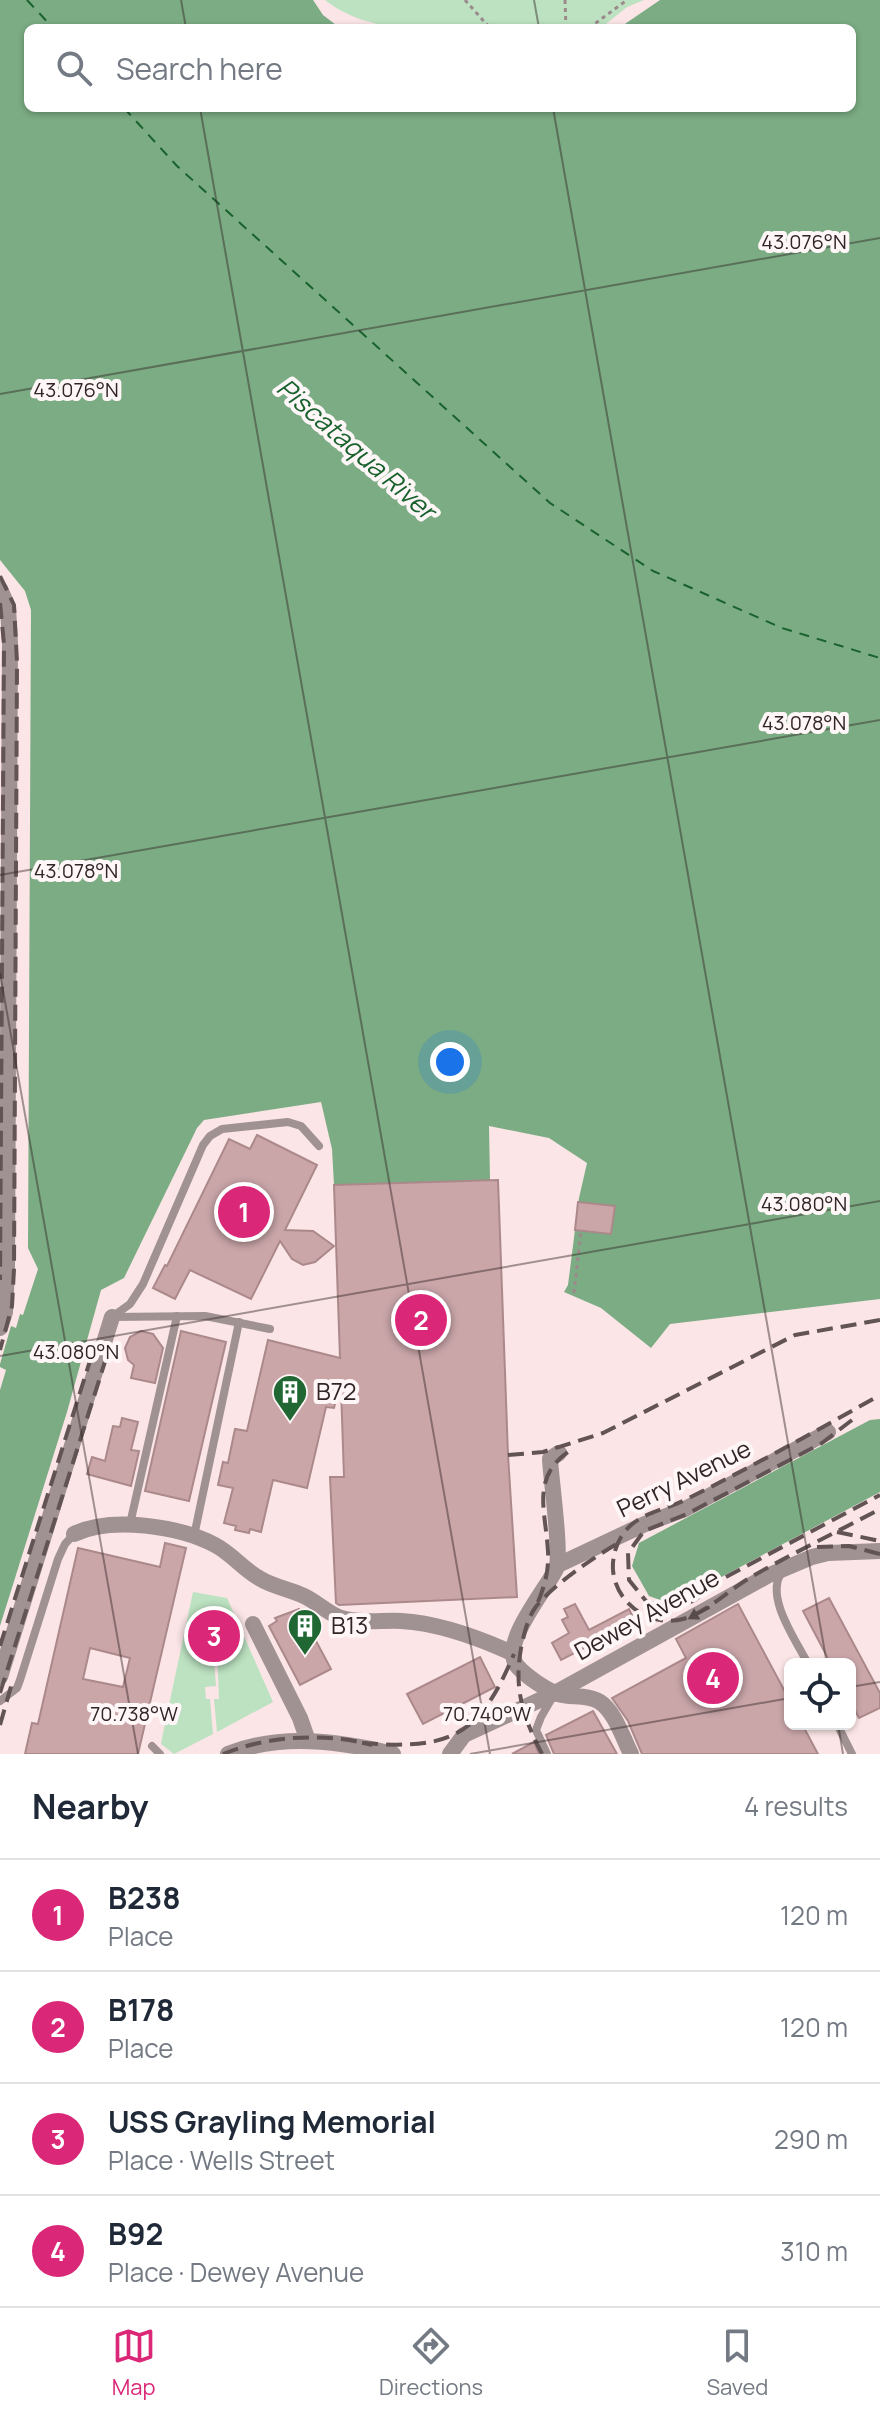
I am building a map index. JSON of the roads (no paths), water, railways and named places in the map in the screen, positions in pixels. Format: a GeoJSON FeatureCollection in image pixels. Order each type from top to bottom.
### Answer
{"type":"FeatureCollection","features":[{"type":"Feature","properties":{"kind":"street"},"geometry":{"type":"LineString","coordinates":[[0,589],[8,607],[10,644],[4,937],[5,1312],[0,1328]]}},
{"type":"Feature","properties":{"kind":"street"},"geometry":{"type":"LineString","coordinates":[[0,1677],[112,1317]]}},
{"type":"Feature","properties":{"kind":"street","name":"Perry Avenue"},"geometry":{"type":"LineString","coordinates":[[558,1565],[645,1524],[685,1509],[828,1432]]}},
{"type":"Feature","properties":{"kind":"street"},"geometry":{"type":"LineString","coordinates":[[559,1453],[550,1459],[558,1565],[523,1622],[512,1653],[518,1668],[555,1693],[599,1701],[607,1709],[631,1754]]}},
{"type":"Feature","properties":{"kind":"street"},"geometry":{"type":"LineString","coordinates":[[74,1534],[92,1528],[130,1524],[194,1537],[225,1551],[259,1578],[305,1596],[336,1616],[427,1625],[512,1653]]}},
{"type":"Feature","properties":{"kind":"street","name":"Dewey Avenue"},"geometry":{"type":"LineString","coordinates":[[450,1754],[464,1735],[555,1693],[767,1576],[828,1553],[880,1551]]}},
{"type":"Feature","properties":{"kind":"street"},"geometry":{"type":"LineString","coordinates":[[253,1624],[300,1718],[308,1741]]}},
{"type":"Feature","properties":{"kind":"street"},"geometry":{"type":"LineString","coordinates":[[228,1754],[257,1746],[308,1741],[356,1745],[393,1754]]}},
{"type":"Feature","properties":{"kind":"lane"},"geometry":{"type":"LineString","coordinates":[[112,1317],[130,1304],[143,1284],[203,1145],[210,1136],[233,1127],[288,1122],[301,1126],[319,1146]]}},
{"type":"Feature","properties":{"kind":"lane"},"geometry":{"type":"LineString","coordinates":[[130,1524],[177,1316]]}},
{"type":"Feature","properties":{"kind":"lane"},"geometry":{"type":"LineString","coordinates":[[112,1317],[205,1316],[270,1329]]}},
{"type":"Feature","properties":{"kind":"lane"},"geometry":{"type":"LineString","coordinates":[[194,1537],[239,1322]]}},
{"type":"Feature","properties":{"kind":"lane"},"geometry":{"type":"LineString","coordinates":[[0,1701],[17,1688],[58,1559],[74,1534]]}},
{"type":"Feature","properties":{"kind":"lane"},"geometry":{"type":"LineString","coordinates":[[786,1568],[777,1580],[775,1593],[805,1658]]}},
{"type":"Feature","properties":{"kind":"lane"},"geometry":{"type":"LineString","coordinates":[[547,1754],[536,1730],[555,1693]]}},
{"type":"Feature","properties":{"kind":"lane"},"geometry":{"type":"LineString","coordinates":[[840,1730],[852,1754]]}},
{"type":"Feature","properties":{"kind":"lane"},"geometry":{"type":"LineString","coordinates":[[152,1746],[160,1754]]}},
{"type":"Feature","properties":{"kind":"water","name":"Piscataqua River"},"geometry":{"type":"Polygon","coordinates":[[[0,0],[313,0],[323,15],[335,24],[24,24],[24,112],[856,112],[856,24],[625,24],[660,0],[880,0],[880,1299],[670,1324],[651,1348],[601,1308],[564,1292],[568,1285],[579,1198],[587,1163],[549,1138],[489,1126],[490,1180],[334,1185],[332,1149],[321,1102],[204,1120],[197,1128],[124,1278],[101,1290],[67,1412],[0,1626],[0,1390],[6,1370],[0,1364],[11,1326],[16,1328],[20,1314],[23,1315],[38,1269],[28,1248],[31,610],[25,591],[0,560],[0,0]]]}},
{"type":"Feature","properties":{"kind":"water"},"geometry":{"type":"Polygon","coordinates":[[[880,1419],[880,1492],[671,1604],[649,1596],[632,1566],[639,1543],[870,1420],[880,1419]]]}},
{"type":"Feature","properties":{"kind":"railway"},"geometry":{"type":"LineString","coordinates":[[0,576],[14,605],[17,662],[14,1269],[12,1306],[0,1350]]}},
{"type":"Feature","properties":{"kind":"railway"},"geometry":{"type":"LineString","coordinates":[[0,603],[4,644],[0,1280]]}},
{"type":"Feature","properties":{"kind":"railway"},"geometry":{"type":"LineString","coordinates":[[508,1455],[543,1452],[603,1433],[795,1335],[880,1320]]}},
{"type":"Feature","properties":{"kind":"railway"},"geometry":{"type":"LineString","coordinates":[[0,1646],[95,1345]]}},
{"type":"Feature","properties":{"kind":"railway"},"geometry":{"type":"LineString","coordinates":[[0,1693],[109,1349]]}},
{"type":"Feature","properties":{"kind":"railway"},"geometry":{"type":"LineString","coordinates":[[873,1399],[709,1488],[636,1521],[622,1535],[615,1552],[613,1570],[616,1582],[628,1603],[637,1611],[659,1620],[683,1619],[701,1611],[767,1568],[880,1509]]}},
{"type":"Feature","properties":{"kind":"railway"},"geometry":{"type":"LineString","coordinates":[[852,1420],[822,1443],[687,1514],[644,1531],[628,1553],[629,1580],[646,1601],[662,1607],[679,1607],[695,1600],[722,1579],[880,1495]]}},
{"type":"Feature","properties":{"kind":"railway"},"geometry":{"type":"LineString","coordinates":[[538,1602],[548,1565],[543,1508],[545,1482],[560,1458],[574,1448]]}},
{"type":"Feature","properties":{"kind":"railway"},"geometry":{"type":"LineString","coordinates":[[837,1532],[880,1541]]}},
{"type":"Feature","properties":{"kind":"railway"},"geometry":{"type":"LineString","coordinates":[[542,1754],[529,1726],[519,1687],[519,1659],[529,1620],[535,1608],[563,1580],[622,1541]]}},
{"type":"Feature","properties":{"kind":"railway"},"geometry":{"type":"LineString","coordinates":[[817,1547],[849,1546],[880,1554]]}},
{"type":"Feature","properties":{"kind":"railway"},"geometry":{"type":"LineString","coordinates":[[362,1743],[418,1744],[440,1740],[458,1732],[488,1704],[514,1654]]}},
{"type":"Feature","properties":{"kind":"railway"},"geometry":{"type":"LineString","coordinates":[[0,1725],[12,1683]]}},
{"type":"Feature","properties":{"kind":"railway"},"geometry":{"type":"LineString","coordinates":[[223,1754],[258,1743],[296,1738],[335,1738],[372,1745]]}},
{"type":"Feature","properties":{"kind":"place","name":"B238"},"geometry":{"type":"Point","coordinates":[244,1212]}},
{"type":"Feature","properties":{"kind":"place","name":"B178"},"geometry":{"type":"Point","coordinates":[421,1320]}},
{"type":"Feature","properties":{"kind":"place","name":"B72"},"geometry":{"type":"Point","coordinates":[290,1423]}},
{"type":"Feature","properties":{"kind":"place","name":"USS Grayling Memorial"},"geometry":{"type":"Point","coordinates":[214,1636]}},
{"type":"Feature","properties":{"kind":"place","name":"B13"},"geometry":{"type":"Point","coordinates":[305,1657]}},
{"type":"Feature","properties":{"kind":"place","name":"B92"},"geometry":{"type":"Point","coordinates":[713,1678]}}]}
